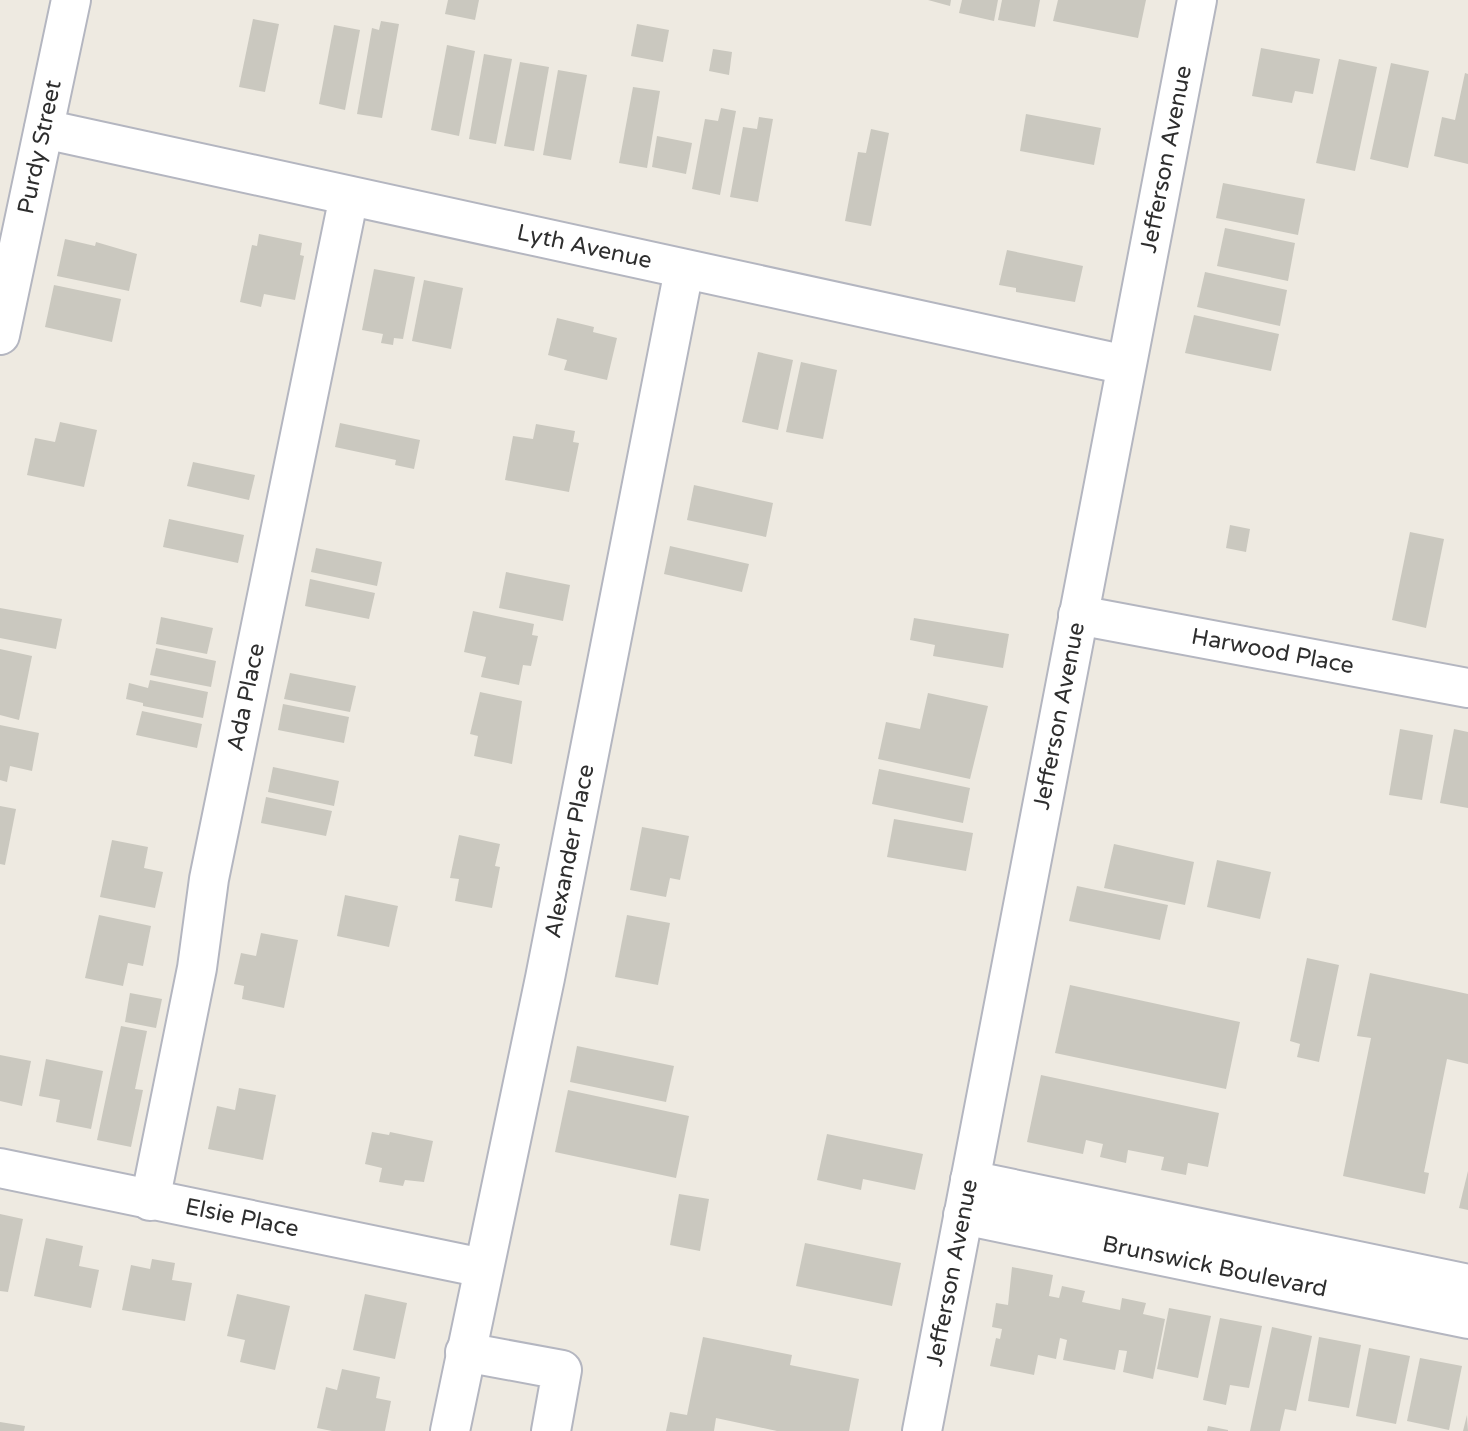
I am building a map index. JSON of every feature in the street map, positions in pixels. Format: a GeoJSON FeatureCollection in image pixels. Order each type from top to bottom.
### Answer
{"type":"FeatureCollection","features":[{"type":"Feature","properties":{"kind":"street","name":"Purdy Street"},"geometry":{"type":"LineString","coordinates":[[0,335],[71,0]]}},
{"type":"Feature","properties":{"kind":"street","name":"Jefferson Avenue"},"geometry":{"type":"LineString","coordinates":[[922,1431],[1197,0]]}},
{"type":"Feature","properties":{"kind":"street","name":"Lyth Avenue"},"geometry":{"type":"LineString","coordinates":[[44,129],[1126,365]]}},
{"type":"Feature","properties":{"kind":"street","name":"Ada Place"},"geometry":{"type":"LineString","coordinates":[[150,1201],[197,968],[209,879],[349,196]]}},
{"type":"Feature","properties":{"kind":"street","name":"Alexander Place"},"geometry":{"type":"LineString","coordinates":[[450,1431],[545,978],[684,270]]}},
{"type":"Feature","properties":{"kind":"street","name":"Harwood Place"},"geometry":{"type":"LineString","coordinates":[[1078,615],[1468,688]]}},
{"type":"Feature","properties":{"kind":"street","name":"Elsie Place"},"geometry":{"type":"LineString","coordinates":[[0,1168],[483,1268]]}},
{"type":"Feature","properties":{"kind":"street","name":"Brunswick Boulevard"},"geometry":{"type":"LineString","coordinates":[[967,1198],[1468,1284]]}},
{"type":"Feature","properties":{"kind":"street","name":"Brunswick Boulevard"},"geometry":{"type":"LineString","coordinates":[[967,1198],[1468,1319]]}},
{"type":"Feature","properties":{"kind":"street"},"geometry":{"type":"LineString","coordinates":[[465,1352],[562,1370],[551,1431]]}},
{"type":"Feature","properties":{"kind":"building"},"geometry":{"type":"Polygon","coordinates":[[[448,0],[479,0],[475,20],[445,14],[448,0]]]}},
{"type":"Feature","properties":{"kind":"building"},"geometry":{"type":"Polygon","coordinates":[[[928,0],[951,0],[950,6],[928,0]]]}},
{"type":"Feature","properties":{"kind":"building"},"geometry":{"type":"Polygon","coordinates":[[[962,0],[998,0],[994,21],[959,13],[962,0]]]}},
{"type":"Feature","properties":{"kind":"building"},"geometry":{"type":"Polygon","coordinates":[[[1002,0],[1040,0],[1035,27],[998,20],[1002,0]]]}},
{"type":"Feature","properties":{"kind":"building"},"geometry":{"type":"Polygon","coordinates":[[[1058,0],[1146,0],[1138,38],[1053,21],[1058,0]]]}},
{"type":"Feature","properties":{"kind":"building"},"geometry":{"type":"Polygon","coordinates":[[[253,19],[279,24],[265,92],[239,87],[253,19]]]}},
{"type":"Feature","properties":{"kind":"building"},"geometry":{"type":"Polygon","coordinates":[[[381,21],[399,24],[382,118],[357,114],[372,28],[379,30],[381,21]]]}},
{"type":"Feature","properties":{"kind":"building"},"geometry":{"type":"Polygon","coordinates":[[[637,24],[669,30],[663,62],[631,56],[637,24]]]}},
{"type":"Feature","properties":{"kind":"building"},"geometry":{"type":"Polygon","coordinates":[[[334,25],[360,30],[345,110],[319,104],[334,25]]]}},
{"type":"Feature","properties":{"kind":"building"},"geometry":{"type":"Polygon","coordinates":[[[447,45],[475,51],[459,136],[431,130],[447,45]]]}},
{"type":"Feature","properties":{"kind":"building"},"geometry":{"type":"Polygon","coordinates":[[[1261,48],[1320,59],[1313,94],[1295,91],[1292,103],[1252,96],[1261,48]]]}},
{"type":"Feature","properties":{"kind":"building"},"geometry":{"type":"Polygon","coordinates":[[[713,49],[732,52],[729,75],[709,71],[713,49]]]}},
{"type":"Feature","properties":{"kind":"building"},"geometry":{"type":"Polygon","coordinates":[[[484,54],[512,59],[496,144],[469,139],[484,54]]]}},
{"type":"Feature","properties":{"kind":"building"},"geometry":{"type":"Polygon","coordinates":[[[1339,59],[1377,67],[1355,171],[1316,163],[1339,59]]]}},
{"type":"Feature","properties":{"kind":"building"},"geometry":{"type":"Polygon","coordinates":[[[520,62],[549,67],[534,151],[504,146],[520,62]]]}},
{"type":"Feature","properties":{"kind":"building"},"geometry":{"type":"Polygon","coordinates":[[[1391,63],[1429,71],[1408,168],[1370,159],[1391,63]]]}},
{"type":"Feature","properties":{"kind":"building"},"geometry":{"type":"Polygon","coordinates":[[[558,70],[587,75],[571,160],[543,155],[558,70]]]}},
{"type":"Feature","properties":{"kind":"building"},"geometry":{"type":"Polygon","coordinates":[[[1465,73],[1468,74],[1468,164],[1434,156],[1442,117],[1455,120],[1465,73]]]}},
{"type":"Feature","properties":{"kind":"building"},"geometry":{"type":"Polygon","coordinates":[[[633,87],[660,91],[647,168],[619,163],[633,87]]]}},
{"type":"Feature","properties":{"kind":"building"},"geometry":{"type":"Polygon","coordinates":[[[721,108],[736,111],[720,195],[692,189],[705,119],[718,121],[721,108]]]}},
{"type":"Feature","properties":{"kind":"building"},"geometry":{"type":"Polygon","coordinates":[[[1026,114],[1101,128],[1094,165],[1020,151],[1026,114]]]}},
{"type":"Feature","properties":{"kind":"building"},"geometry":{"type":"Polygon","coordinates":[[[759,117],[773,119],[758,202],[730,197],[743,127],[757,129],[759,117]]]}},
{"type":"Feature","properties":{"kind":"building"},"geometry":{"type":"Polygon","coordinates":[[[871,129],[889,133],[871,226],[845,221],[858,152],[866,153],[871,129]]]}},
{"type":"Feature","properties":{"kind":"building"},"geometry":{"type":"Polygon","coordinates":[[[657,136],[692,143],[686,174],[652,167],[657,136]]]}},
{"type":"Feature","properties":{"kind":"building"},"geometry":{"type":"Polygon","coordinates":[[[1223,183],[1305,199],[1298,235],[1216,218],[1223,183]]]}},
{"type":"Feature","properties":{"kind":"building"},"geometry":{"type":"Polygon","coordinates":[[[1225,228],[1295,243],[1288,281],[1217,266],[1225,228]]]}},
{"type":"Feature","properties":{"kind":"building"},"geometry":{"type":"Polygon","coordinates":[[[259,234],[302,243],[300,255],[304,256],[295,300],[264,294],[261,307],[240,302],[252,245],[257,246],[259,234]]]}},
{"type":"Feature","properties":{"kind":"building"},"geometry":{"type":"Polygon","coordinates":[[[65,239],[95,246],[96,242],[137,254],[129,291],[57,276],[65,239]]]}},
{"type":"Feature","properties":{"kind":"building"},"geometry":{"type":"Polygon","coordinates":[[[1007,250],[1083,266],[1075,302],[1016,292],[1016,288],[999,285],[1007,250]]]}},
{"type":"Feature","properties":{"kind":"building"},"geometry":{"type":"Polygon","coordinates":[[[374,269],[415,277],[403,339],[394,338],[393,345],[381,343],[383,334],[362,330],[374,269]]]}},
{"type":"Feature","properties":{"kind":"building"},"geometry":{"type":"Polygon","coordinates":[[[1205,272],[1287,290],[1280,326],[1197,307],[1205,272]]]}},
{"type":"Feature","properties":{"kind":"building"},"geometry":{"type":"Polygon","coordinates":[[[424,280],[463,288],[451,349],[412,341],[424,280]]]}},
{"type":"Feature","properties":{"kind":"building"},"geometry":{"type":"Polygon","coordinates":[[[54,285],[121,299],[112,342],[45,327],[54,285]]]}},
{"type":"Feature","properties":{"kind":"building"},"geometry":{"type":"Polygon","coordinates":[[[1194,315],[1279,334],[1271,371],[1185,353],[1194,315]]]}},
{"type":"Feature","properties":{"kind":"building"},"geometry":{"type":"Polygon","coordinates":[[[557,318],[594,327],[593,332],[617,338],[607,380],[564,370],[567,360],[548,355],[557,318]]]}},
{"type":"Feature","properties":{"kind":"building"},"geometry":{"type":"Polygon","coordinates":[[[758,352],[793,360],[778,430],[742,422],[758,352]]]}},
{"type":"Feature","properties":{"kind":"building"},"geometry":{"type":"Polygon","coordinates":[[[801,362],[837,370],[823,439],[786,432],[801,362]]]}},
{"type":"Feature","properties":{"kind":"building"},"geometry":{"type":"Polygon","coordinates":[[[60,422],[97,430],[84,487],[27,475],[35,438],[55,442],[60,422]]]}},
{"type":"Feature","properties":{"kind":"building"},"geometry":{"type":"Polygon","coordinates":[[[340,423],[420,440],[414,469],[395,465],[396,460],[335,447],[340,423]]]}},
{"type":"Feature","properties":{"kind":"building"},"geometry":{"type":"Polygon","coordinates":[[[536,424],[575,431],[573,442],[579,443],[569,492],[505,480],[513,436],[533,439],[536,424]]]}},
{"type":"Feature","properties":{"kind":"building"},"geometry":{"type":"Polygon","coordinates":[[[193,462],[255,475],[249,500],[187,486],[193,462]]]}},
{"type":"Feature","properties":{"kind":"building"},"geometry":{"type":"Polygon","coordinates":[[[694,485],[773,503],[766,537],[687,520],[694,485]]]}},
{"type":"Feature","properties":{"kind":"building"},"geometry":{"type":"Polygon","coordinates":[[[169,519],[244,535],[238,563],[163,547],[169,519]]]}},
{"type":"Feature","properties":{"kind":"building"},"geometry":{"type":"Polygon","coordinates":[[[1230,525],[1250,529],[1246,552],[1226,548],[1230,525]]]}},
{"type":"Feature","properties":{"kind":"building"},"geometry":{"type":"Polygon","coordinates":[[[1410,532],[1444,539],[1426,628],[1392,620],[1410,532]]]}},
{"type":"Feature","properties":{"kind":"building"},"geometry":{"type":"Polygon","coordinates":[[[670,546],[749,564],[742,592],[664,574],[670,546]]]}},
{"type":"Feature","properties":{"kind":"building"},"geometry":{"type":"Polygon","coordinates":[[[316,548],[382,562],[377,586],[311,572],[316,548]]]}},
{"type":"Feature","properties":{"kind":"building"},"geometry":{"type":"Polygon","coordinates":[[[506,572],[570,585],[563,621],[499,608],[506,572]]]}},
{"type":"Feature","properties":{"kind":"building"},"geometry":{"type":"Polygon","coordinates":[[[310,579],[375,593],[369,619],[305,606],[310,579]]]}},
{"type":"Feature","properties":{"kind":"building"},"geometry":{"type":"Polygon","coordinates":[[[0,608],[62,619],[56,649],[0,638],[0,608]]]}},
{"type":"Feature","properties":{"kind":"building"},"geometry":{"type":"Polygon","coordinates":[[[473,611],[534,624],[532,635],[538,636],[531,666],[523,665],[519,685],[481,677],[486,657],[464,652],[473,611]]]}},
{"type":"Feature","properties":{"kind":"building"},"geometry":{"type":"Polygon","coordinates":[[[161,617],[213,628],[207,654],[156,644],[161,617]]]}},
{"type":"Feature","properties":{"kind":"building"},"geometry":{"type":"Polygon","coordinates":[[[914,618],[1009,634],[1003,668],[933,656],[935,645],[910,640],[914,618]]]}},
{"type":"Feature","properties":{"kind":"building"},"geometry":{"type":"Polygon","coordinates":[[[156,648],[216,661],[211,687],[150,675],[156,648]]]}},
{"type":"Feature","properties":{"kind":"building"},"geometry":{"type":"Polygon","coordinates":[[[0,649],[32,656],[19,720],[0,715],[0,649]]]}},
{"type":"Feature","properties":{"kind":"building"},"geometry":{"type":"Polygon","coordinates":[[[290,673],[356,686],[350,712],[284,699],[290,673]]]}},
{"type":"Feature","properties":{"kind":"building"},"geometry":{"type":"Polygon","coordinates":[[[150,680],[208,692],[203,718],[143,706],[143,703],[126,699],[129,683],[148,688],[150,680]]]}},
{"type":"Feature","properties":{"kind":"building"},"geometry":{"type":"Polygon","coordinates":[[[480,692],[522,701],[512,764],[474,756],[478,736],[470,734],[480,692]]]}},
{"type":"Feature","properties":{"kind":"building"},"geometry":{"type":"Polygon","coordinates":[[[928,693],[988,706],[970,779],[878,759],[886,722],[920,729],[928,693]]]}},
{"type":"Feature","properties":{"kind":"building"},"geometry":{"type":"Polygon","coordinates":[[[283,704],[349,717],[344,743],[278,730],[283,704]]]}},
{"type":"Feature","properties":{"kind":"building"},"geometry":{"type":"Polygon","coordinates":[[[142,711],[202,724],[197,748],[136,735],[142,711]]]}},
{"type":"Feature","properties":{"kind":"building"},"geometry":{"type":"Polygon","coordinates":[[[0,725],[39,733],[32,771],[10,766],[7,782],[0,780],[0,725]]]}},
{"type":"Feature","properties":{"kind":"building"},"geometry":{"type":"Polygon","coordinates":[[[1400,729],[1433,735],[1422,800],[1389,795],[1400,729]]]}},
{"type":"Feature","properties":{"kind":"building"},"geometry":{"type":"Polygon","coordinates":[[[1454,729],[1468,732],[1468,808],[1440,803],[1454,729]]]}},
{"type":"Feature","properties":{"kind":"building"},"geometry":{"type":"Polygon","coordinates":[[[273,767],[339,781],[334,806],[268,792],[273,767]]]}},
{"type":"Feature","properties":{"kind":"building"},"geometry":{"type":"Polygon","coordinates":[[[879,769],[970,788],[963,823],[872,804],[879,769]]]}},
{"type":"Feature","properties":{"kind":"building"},"geometry":{"type":"Polygon","coordinates":[[[266,797],[332,811],[326,836],[261,823],[266,797]]]}},
{"type":"Feature","properties":{"kind":"building"},"geometry":{"type":"Polygon","coordinates":[[[0,806],[16,809],[5,865],[0,864],[0,806]]]}},
{"type":"Feature","properties":{"kind":"building"},"geometry":{"type":"Polygon","coordinates":[[[894,819],[973,833],[966,871],[887,857],[894,819]]]}},
{"type":"Feature","properties":{"kind":"building"},"geometry":{"type":"Polygon","coordinates":[[[642,827],[689,836],[680,880],[670,878],[666,897],[630,890],[642,827]]]}},
{"type":"Feature","properties":{"kind":"building"},"geometry":{"type":"Polygon","coordinates":[[[459,835],[500,844],[495,866],[500,867],[492,908],[455,901],[459,879],[450,878],[459,835]]]}},
{"type":"Feature","properties":{"kind":"building"},"geometry":{"type":"Polygon","coordinates":[[[112,840],[148,847],[144,868],[163,872],[155,908],[100,897],[112,840]]]}},
{"type":"Feature","properties":{"kind":"building"},"geometry":{"type":"Polygon","coordinates":[[[1114,844],[1194,862],[1185,905],[1104,888],[1114,844]]]}},
{"type":"Feature","properties":{"kind":"building"},"geometry":{"type":"Polygon","coordinates":[[[1217,860],[1271,872],[1260,919],[1207,907],[1217,860]]]}},
{"type":"Feature","properties":{"kind":"building"},"geometry":{"type":"Polygon","coordinates":[[[1077,886],[1168,905],[1160,940],[1069,921],[1077,886]]]}},
{"type":"Feature","properties":{"kind":"building"},"geometry":{"type":"Polygon","coordinates":[[[345,895],[398,906],[389,947],[337,936],[345,895]]]}},
{"type":"Feature","properties":{"kind":"building"},"geometry":{"type":"Polygon","coordinates":[[[99,915],[151,926],[143,966],[128,963],[123,986],[85,978],[99,915]]]}},
{"type":"Feature","properties":{"kind":"building"},"geometry":{"type":"Polygon","coordinates":[[[627,915],[670,923],[658,985],[615,977],[627,915]]]}},
{"type":"Feature","properties":{"kind":"building"},"geometry":{"type":"Polygon","coordinates":[[[261,933],[298,940],[284,1008],[242,999],[244,986],[234,984],[241,953],[256,956],[261,933]]]}},
{"type":"Feature","properties":{"kind":"building"},"geometry":{"type":"Polygon","coordinates":[[[1307,958],[1339,965],[1319,1062],[1297,1057],[1300,1044],[1290,1041],[1307,958]]]}},
{"type":"Feature","properties":{"kind":"building"},"geometry":{"type":"Polygon","coordinates":[[[1370,973],[1468,994],[1468,1064],[1447,1059],[1424,1172],[1429,1173],[1425,1194],[1343,1176],[1371,1038],[1357,1036],[1370,973]]]}},
{"type":"Feature","properties":{"kind":"building"},"geometry":{"type":"Polygon","coordinates":[[[1070,985],[1240,1022],[1226,1089],[1055,1053],[1070,985]]]}},
{"type":"Feature","properties":{"kind":"building"},"geometry":{"type":"Polygon","coordinates":[[[130,993],[162,999],[156,1028],[125,1022],[130,993]]]}},
{"type":"Feature","properties":{"kind":"building"},"geometry":{"type":"Polygon","coordinates":[[[121,1026],[147,1031],[135,1089],[143,1090],[131,1147],[97,1140],[121,1026]]]}},
{"type":"Feature","properties":{"kind":"building"},"geometry":{"type":"Polygon","coordinates":[[[577,1046],[674,1066],[666,1102],[570,1082],[577,1046]]]}},
{"type":"Feature","properties":{"kind":"building"},"geometry":{"type":"Polygon","coordinates":[[[0,1055],[31,1061],[22,1106],[0,1101],[0,1055]]]}},
{"type":"Feature","properties":{"kind":"building"},"geometry":{"type":"Polygon","coordinates":[[[46,1059],[103,1071],[91,1129],[56,1122],[60,1100],[39,1096],[46,1059]]]}},
{"type":"Feature","properties":{"kind":"building"},"geometry":{"type":"Polygon","coordinates":[[[1041,1075],[1219,1113],[1208,1167],[1188,1163],[1186,1175],[1161,1170],[1164,1157],[1128,1150],[1126,1163],[1100,1157],[1103,1144],[1086,1140],[1083,1154],[1027,1142],[1041,1075]]]}},
{"type":"Feature","properties":{"kind":"building"},"geometry":{"type":"Polygon","coordinates":[[[239,1088],[276,1095],[263,1160],[208,1149],[217,1106],[235,1110],[239,1088]]]}},
{"type":"Feature","properties":{"kind":"building"},"geometry":{"type":"Polygon","coordinates":[[[568,1090],[689,1116],[676,1178],[555,1152],[568,1090]]]}},
{"type":"Feature","properties":{"kind":"building"},"geometry":{"type":"Polygon","coordinates":[[[372,1132],[389,1135],[390,1132],[433,1141],[424,1182],[405,1180],[403,1186],[379,1182],[382,1168],[365,1164],[372,1132]]]}},
{"type":"Feature","properties":{"kind":"building"},"geometry":{"type":"Polygon","coordinates":[[[827,1134],[923,1154],[915,1190],[863,1179],[861,1190],[817,1180],[827,1134]]]}},
{"type":"Feature","properties":{"kind":"building"},"geometry":{"type":"Polygon","coordinates":[[[1468,1171],[1468,1210],[1459,1208],[1468,1171]]]}},
{"type":"Feature","properties":{"kind":"building"},"geometry":{"type":"Polygon","coordinates":[[[679,1194],[709,1199],[700,1251],[670,1245],[679,1194]]]}},
{"type":"Feature","properties":{"kind":"building"},"geometry":{"type":"Polygon","coordinates":[[[0,1214],[23,1219],[8,1292],[0,1291],[0,1214]]]}},
{"type":"Feature","properties":{"kind":"building"},"geometry":{"type":"Polygon","coordinates":[[[46,1238],[83,1246],[79,1266],[99,1270],[91,1308],[34,1296],[46,1238]]]}},
{"type":"Feature","properties":{"kind":"building"},"geometry":{"type":"Polygon","coordinates":[[[805,1243],[901,1263],[892,1306],[796,1286],[805,1243]]]}},
{"type":"Feature","properties":{"kind":"building"},"geometry":{"type":"Polygon","coordinates":[[[152,1259],[175,1263],[172,1280],[192,1283],[185,1321],[122,1310],[131,1265],[150,1269],[152,1259]]]}},
{"type":"Feature","properties":{"kind":"building"},"geometry":{"type":"Polygon","coordinates":[[[1012,1267],[1053,1275],[1049,1296],[1059,1298],[1062,1286],[1085,1291],[1082,1302],[1120,1310],[1122,1298],[1146,1303],[1143,1314],[1165,1319],[1153,1379],[1123,1372],[1127,1351],[1119,1350],[1115,1370],[1063,1360],[1067,1340],[1060,1338],[1056,1359],[1038,1355],[1034,1375],[990,1366],[996,1338],[1000,1339],[1002,1329],[992,1327],[996,1303],[1008,1305],[1012,1267]]]}},
{"type":"Feature","properties":{"kind":"building"},"geometry":{"type":"Polygon","coordinates":[[[237,1294],[290,1306],[275,1370],[240,1362],[245,1340],[227,1336],[237,1294]]]}},
{"type":"Feature","properties":{"kind":"building"},"geometry":{"type":"Polygon","coordinates":[[[365,1294],[407,1303],[395,1359],[353,1350],[365,1294]]]}},
{"type":"Feature","properties":{"kind":"building"},"geometry":{"type":"Polygon","coordinates":[[[1169,1308],[1211,1316],[1198,1378],[1157,1369],[1169,1308]]]}},
{"type":"Feature","properties":{"kind":"building"},"geometry":{"type":"Polygon","coordinates":[[[1220,1318],[1262,1326],[1249,1388],[1230,1385],[1226,1405],[1203,1400],[1220,1318]]]}},
{"type":"Feature","properties":{"kind":"building"},"geometry":{"type":"Polygon","coordinates":[[[1272,1327],[1312,1336],[1296,1411],[1285,1409],[1280,1431],[1250,1431],[1272,1327]]]}},
{"type":"Feature","properties":{"kind":"building"},"geometry":{"type":"Polygon","coordinates":[[[703,1337],[792,1355],[790,1365],[859,1379],[849,1431],[777,1431],[716,1418],[714,1431],[666,1431],[670,1412],[687,1415],[703,1337]]]}},
{"type":"Feature","properties":{"kind":"building"},"geometry":{"type":"Polygon","coordinates":[[[1319,1337],[1361,1345],[1349,1408],[1308,1401],[1319,1337]]]}},
{"type":"Feature","properties":{"kind":"building"},"geometry":{"type":"Polygon","coordinates":[[[1369,1348],[1410,1356],[1396,1424],[1356,1416],[1369,1348]]]}},
{"type":"Feature","properties":{"kind":"building"},"geometry":{"type":"Polygon","coordinates":[[[1420,1358],[1462,1366],[1449,1430],[1407,1421],[1420,1358]]]}},
{"type":"Feature","properties":{"kind":"building"},"geometry":{"type":"Polygon","coordinates":[[[342,1369],[380,1377],[376,1398],[391,1401],[385,1431],[332,1431],[317,1428],[326,1387],[337,1390],[342,1369]]]}},
{"type":"Feature","properties":{"kind":"building"},"geometry":{"type":"Polygon","coordinates":[[[1467,1415],[1468,1431],[1463,1431],[1467,1415]]]}},
{"type":"Feature","properties":{"kind":"building"},"geometry":{"type":"Polygon","coordinates":[[[0,1422],[25,1426],[24,1431],[0,1431],[0,1422]]]}},
{"type":"Feature","properties":{"kind":"building"},"geometry":{"type":"Polygon","coordinates":[[[1208,1426],[1228,1430],[1228,1431],[1207,1431],[1208,1426]]]}}]}
